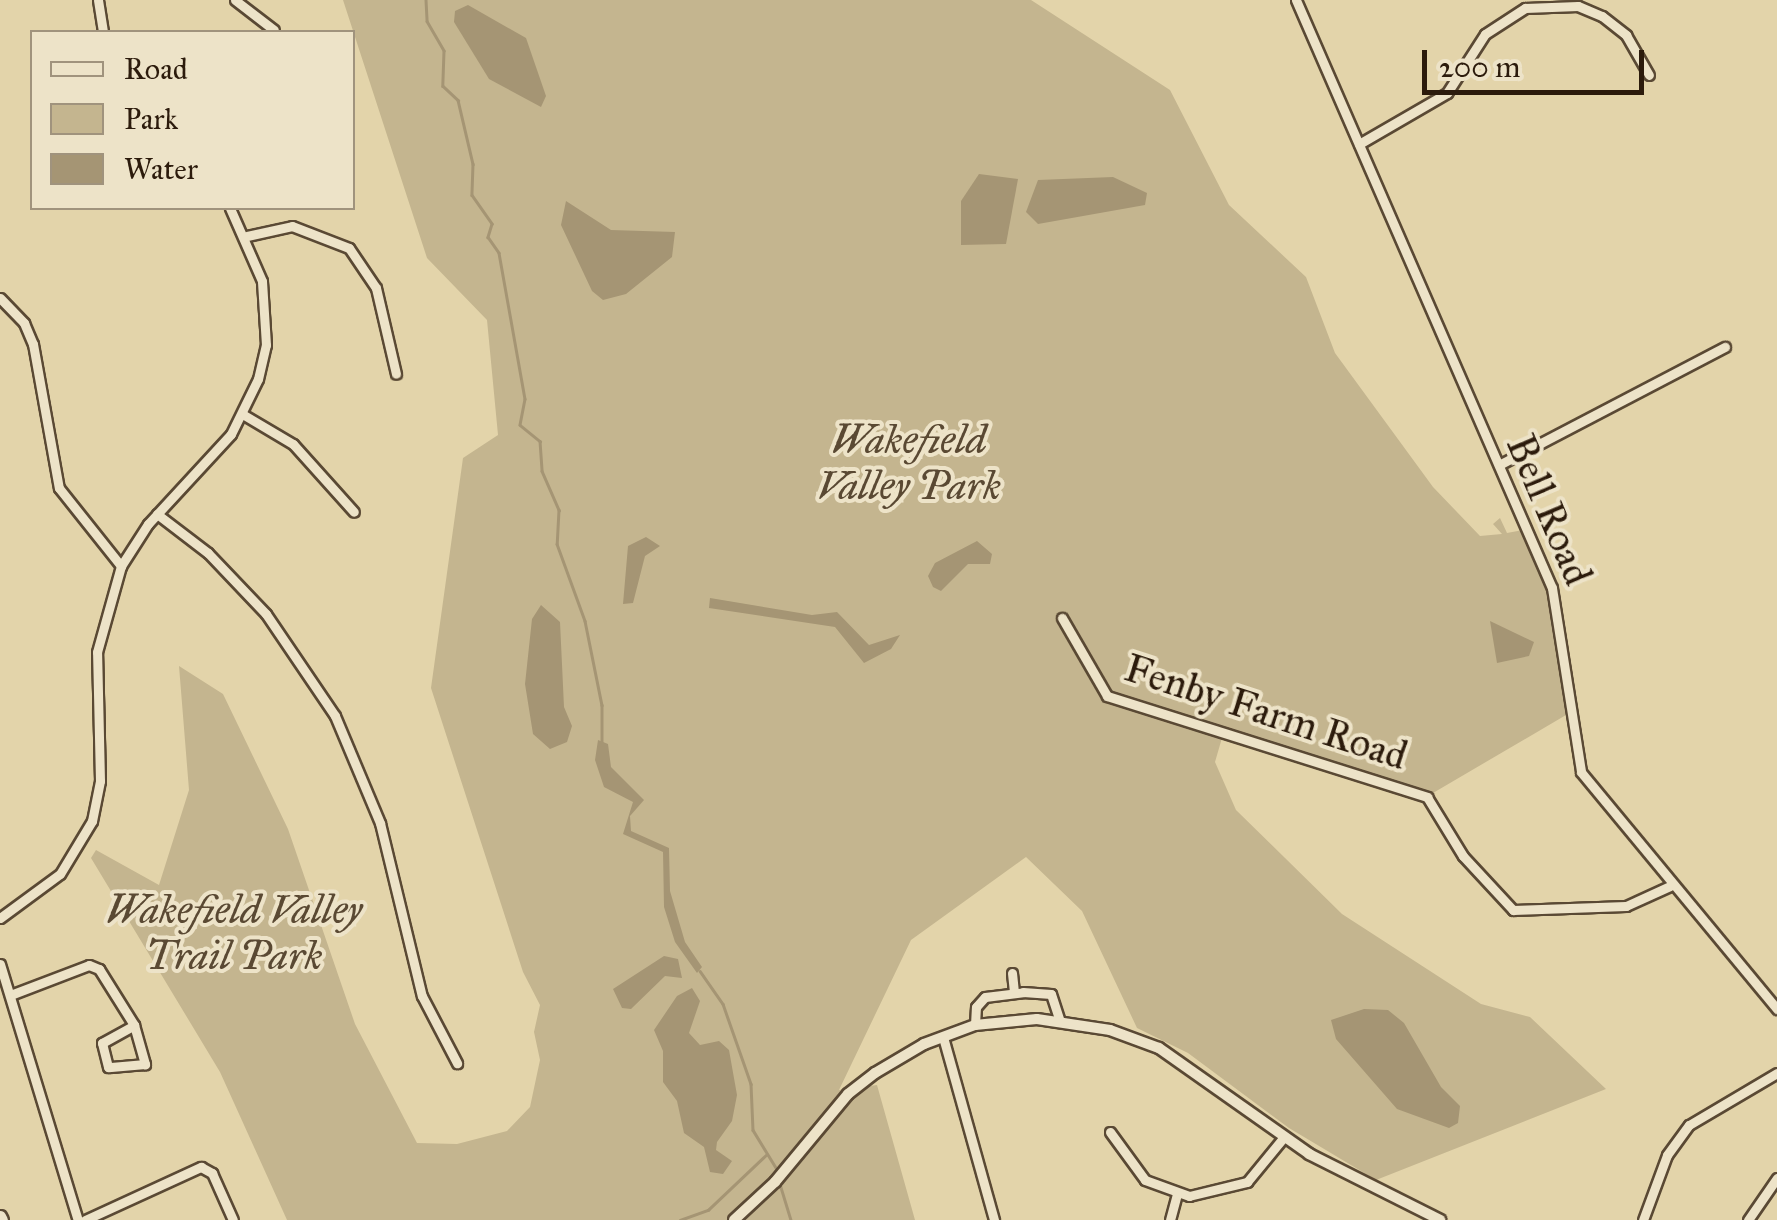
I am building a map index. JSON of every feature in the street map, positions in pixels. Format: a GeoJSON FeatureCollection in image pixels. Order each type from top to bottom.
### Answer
{"type":"FeatureCollection","features":[{"type":"Feature","properties":{"kind":"street"},"geometry":{"type":"LineString","coordinates":[[98,0],[103,30]]}},
{"type":"Feature","properties":{"kind":"street"},"geometry":{"type":"LineString","coordinates":[[235,0],[274,30]]}},
{"type":"Feature","properties":{"kind":"street","name":"Bell Road"},"geometry":{"type":"LineString","coordinates":[[1296,0],[1559,610],[1582,772],[1670,886],[1777,1009]]}},
{"type":"Feature","properties":{"kind":"street"},"geometry":{"type":"LineString","coordinates":[[1359,144],[1447,94],[1485,34],[1525,8],[1563,5],[1602,16],[1626,35],[1649,75]]}},
{"type":"Feature","properties":{"kind":"street"},"geometry":{"type":"LineString","coordinates":[[0,918],[60,874],[92,821],[100,781],[97,652],[120,566],[158,514],[244,416],[263,361],[266,326],[262,281],[247,236],[231,210]]}},
{"type":"Feature","properties":{"kind":"street"},"geometry":{"type":"LineString","coordinates":[[247,236],[292,226],[321,232],[349,248],[376,288],[396,374]]}},
{"type":"Feature","properties":{"kind":"street"},"geometry":{"type":"LineString","coordinates":[[0,298],[24,323],[33,344],[59,488],[120,566]]}},
{"type":"Feature","properties":{"kind":"street"},"geometry":{"type":"LineString","coordinates":[[1499,465],[1725,347]]}},
{"type":"Feature","properties":{"kind":"street"},"geometry":{"type":"LineString","coordinates":[[244,416],[308,458],[354,512]]}},
{"type":"Feature","properties":{"kind":"street"},"geometry":{"type":"LineString","coordinates":[[158,514],[208,554],[266,614],[335,716],[380,822],[422,996],[457,1063]]}},
{"type":"Feature","properties":{"kind":"street","name":"Fenby Farm Road"},"geometry":{"type":"LineString","coordinates":[[1062,618],[1106,696],[1427,796],[1463,856],[1512,910],[1626,906],[1670,886]]}},
{"type":"Feature","properties":{"kind":"street"},"geometry":{"type":"LineString","coordinates":[[0,964],[13,994],[56,1162],[82,1220],[201,1167],[212,1173],[233,1220]]}},
{"type":"Feature","properties":{"kind":"street"},"geometry":{"type":"LineString","coordinates":[[13,994],[89,965],[99,969],[134,1025],[143,1067],[108,1067],[102,1043],[134,1025]]}},
{"type":"Feature","properties":{"kind":"street"},"geometry":{"type":"LineString","coordinates":[[1012,973],[1014,993]]}},
{"type":"Feature","properties":{"kind":"street"},"geometry":{"type":"LineString","coordinates":[[976,1025],[980,1000],[1014,993],[1051,994],[1059,1019]]}},
{"type":"Feature","properties":{"kind":"street"},"geometry":{"type":"LineString","coordinates":[[734,1220],[779,1178],[848,1094],[943,1037],[976,1025],[1059,1019],[1159,1048],[1284,1137],[1364,1185],[1440,1220]]}},
{"type":"Feature","properties":{"kind":"street"},"geometry":{"type":"LineString","coordinates":[[943,1037],[994,1220]]}},
{"type":"Feature","properties":{"kind":"street"},"geometry":{"type":"LineString","coordinates":[[1643,1220],[1667,1155],[1689,1126],[1777,1073]]}},
{"type":"Feature","properties":{"kind":"street"},"geometry":{"type":"LineString","coordinates":[[1110,1132],[1139,1174],[1176,1194],[1204,1196],[1247,1182],[1284,1137]]}},
{"type":"Feature","properties":{"kind":"street"},"geometry":{"type":"LineString","coordinates":[[1748,1220],[1777,1178]]}},
{"type":"Feature","properties":{"kind":"street"},"geometry":{"type":"LineString","coordinates":[[1170,1220],[1176,1194]]}},
{"type":"Feature","properties":{"kind":"green space","name":"Wakefield Valley Park"},"geometry":{"type":"Polygon","coordinates":[[[343,0],[1031,0],[1170,90],[1229,205],[1306,277],[1335,353],[1433,487],[1480,536],[1502,534],[1493,524],[1500,518],[1507,533],[1523,530],[1550,594],[1560,645],[1566,715],[1433,793],[1224,731],[1215,762],[1236,810],[1342,914],[1481,1004],[1530,1017],[1606,1089],[1376,1180],[1289,1128],[1188,1053],[1137,1028],[1082,911],[1026,857],[911,940],[839,1090],[877,1085],[915,1220],[287,1220],[220,1072],[91,858],[96,850],[159,885],[189,790],[179,666],[223,694],[288,829],[355,1024],[417,1143],[457,1144],[507,1131],[530,1107],[540,1060],[534,1032],[540,1005],[523,972],[431,688],[463,458],[498,435],[487,320],[427,258],[343,0]]]}},
{"type":"Feature","properties":{"kind":"water"},"geometry":{"type":"Polygon","coordinates":[[[468,5],[526,38],[546,96],[541,107],[489,79],[454,22],[455,11],[468,5]]]}},
{"type":"Feature","properties":{"kind":"water"},"geometry":{"type":"Polygon","coordinates":[[[979,174],[1018,179],[1006,244],[961,245],[961,201],[979,174]]]}},
{"type":"Feature","properties":{"kind":"water"},"geometry":{"type":"Polygon","coordinates":[[[1113,177],[1147,193],[1145,205],[1038,224],[1026,212],[1038,180],[1113,177]]]}},
{"type":"Feature","properties":{"kind":"water"},"geometry":{"type":"Polygon","coordinates":[[[566,201],[611,230],[675,232],[672,257],[626,294],[603,300],[592,291],[561,225],[566,201]]]}},
{"type":"Feature","properties":{"kind":"water"},"geometry":{"type":"Polygon","coordinates":[[[646,537],[660,546],[645,556],[633,603],[623,604],[628,546],[646,537]]]}},
{"type":"Feature","properties":{"kind":"water"},"geometry":{"type":"Polygon","coordinates":[[[977,541],[992,554],[990,564],[968,564],[941,591],[933,587],[928,576],[935,563],[977,541]]]}},
{"type":"Feature","properties":{"kind":"water"},"geometry":{"type":"Polygon","coordinates":[[[710,598],[812,615],[837,612],[869,645],[900,635],[891,649],[864,663],[835,627],[709,608],[710,598]]]}},
{"type":"Feature","properties":{"kind":"water"},"geometry":{"type":"Polygon","coordinates":[[[541,605],[560,622],[564,707],[572,726],[567,742],[550,749],[533,734],[525,684],[532,619],[541,605]]]}},
{"type":"Feature","properties":{"kind":"water"},"geometry":{"type":"Polygon","coordinates":[[[1490,621],[1534,642],[1529,656],[1497,663],[1490,621]]]}},
{"type":"Feature","properties":{"kind":"water"},"geometry":{"type":"Polygon","coordinates":[[[598,740],[608,744],[611,767],[644,800],[630,816],[631,831],[669,848],[670,891],[685,942],[702,967],[697,973],[675,942],[664,907],[663,852],[623,834],[633,802],[604,787],[595,760],[598,740]]]}},
{"type":"Feature","properties":{"kind":"water"},"geometry":{"type":"Polygon","coordinates":[[[664,956],[678,959],[682,978],[665,976],[631,1009],[622,1008],[613,989],[664,956]]]}},
{"type":"Feature","properties":{"kind":"water"},"geometry":{"type":"Polygon","coordinates":[[[692,988],[700,1001],[689,1033],[700,1045],[719,1041],[729,1050],[737,1095],[732,1121],[717,1142],[716,1150],[732,1161],[723,1174],[710,1172],[704,1147],[684,1133],[677,1101],[663,1082],[663,1051],[654,1030],[677,996],[692,988]]]}},
{"type":"Feature","properties":{"kind":"water"},"geometry":{"type":"Polygon","coordinates":[[[1364,1009],[1388,1010],[1404,1023],[1441,1087],[1460,1106],[1458,1123],[1449,1128],[1397,1109],[1336,1039],[1331,1020],[1364,1009]]]}},
{"type":"Feature","properties":{"kind":"waterway"},"geometry":{"type":"LineString","coordinates":[[426,0],[427,21],[444,51],[443,86],[458,100],[473,164],[472,195],[492,224],[488,237],[499,253],[525,399],[520,425],[540,441],[542,471],[559,510],[557,544],[585,621],[602,705],[602,745]]}},
{"type":"Feature","properties":{"kind":"waterway"},"geometry":{"type":"LineString","coordinates":[[700,971],[723,1004],[751,1084],[753,1130],[778,1171]]}},
{"type":"Feature","properties":{"kind":"waterway"},"geometry":{"type":"LineString","coordinates":[[680,1220],[708,1210],[766,1155]]}},
{"type":"Feature","properties":{"kind":"waterway"},"geometry":{"type":"LineString","coordinates":[[780,1184],[791,1220]]}},
{"type":"Feature","properties":{"kind":"park label","name":"Wakefield Valley Trail Park"},"geometry":{"type":"Point","coordinates":[234,933]}}]}
